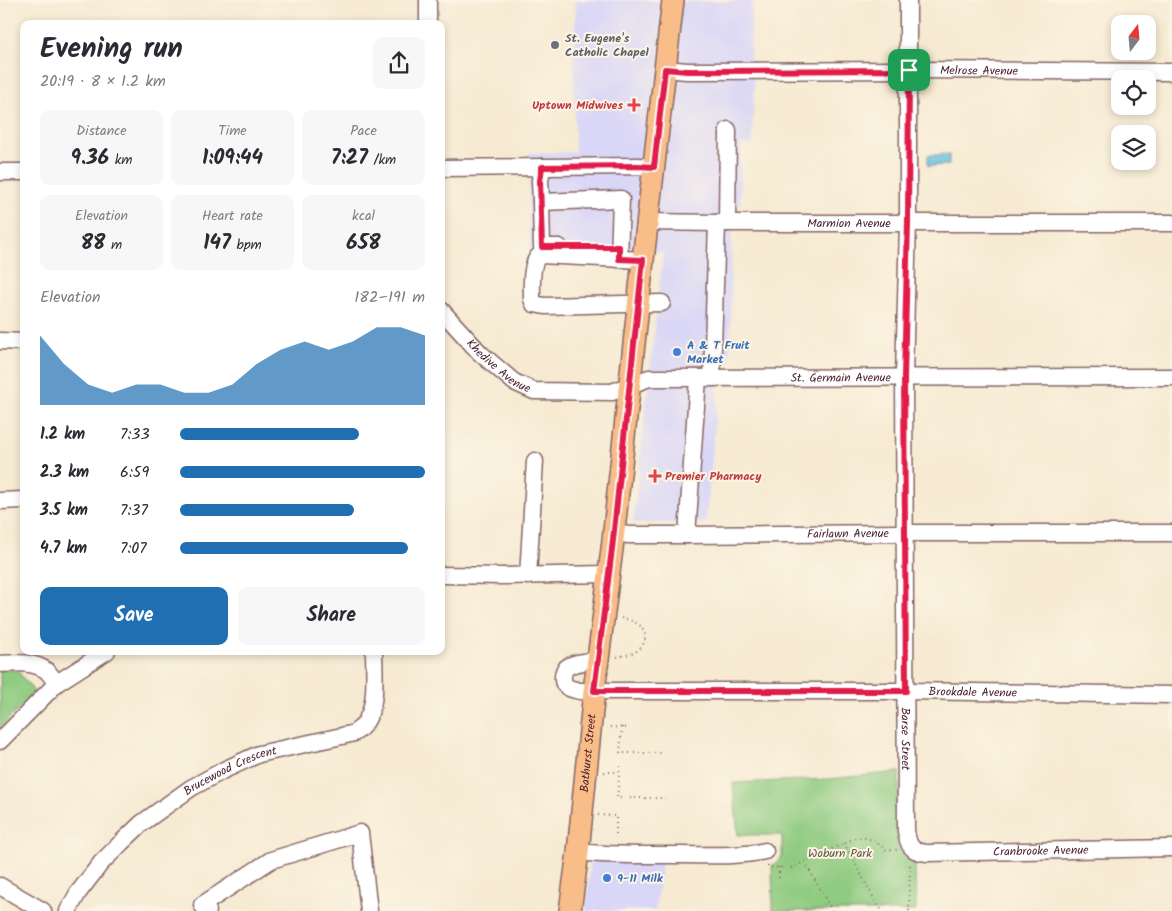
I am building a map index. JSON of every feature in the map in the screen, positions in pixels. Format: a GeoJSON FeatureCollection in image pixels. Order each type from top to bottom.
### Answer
{"type":"FeatureCollection","features":[{"type":"Feature","properties":{"kind":"main road","name":"Bathurst Street"},"geometry":{"type":"LineString","coordinates":[[570,911],[578,852],[594,691],[608,657],[608,574],[673,0]]}},
{"type":"Feature","properties":{"kind":"street"},"geometry":{"type":"LineString","coordinates":[[428,0],[428,20]]}},
{"type":"Feature","properties":{"kind":"street","name":"Barse Street"},"geometry":{"type":"LineString","coordinates":[[908,0],[908,222],[904,377],[904,533],[906,831],[910,855]]}},
{"type":"Feature","properties":{"kind":"street","name":"Melrose Avenue"},"geometry":{"type":"LineString","coordinates":[[665,69],[687,71],[1172,72]]}},
{"type":"Feature","properties":{"kind":"street"},"geometry":{"type":"LineString","coordinates":[[687,535],[722,223],[728,130]]}},
{"type":"Feature","properties":{"kind":"street"},"geometry":{"type":"LineString","coordinates":[[542,167],[540,181],[542,247],[619,253],[643,260]]}},
{"type":"Feature","properties":{"kind":"street"},"geometry":{"type":"LineString","coordinates":[[445,168],[654,167]]}},
{"type":"Feature","properties":{"kind":"street"},"geometry":{"type":"LineString","coordinates":[[0,172],[20,172]]}},
{"type":"Feature","properties":{"kind":"street"},"geometry":{"type":"LineString","coordinates":[[541,202],[620,199],[619,253]]}},
{"type":"Feature","properties":{"kind":"street","name":"Marmion Avenue"},"geometry":{"type":"LineString","coordinates":[[647,222],[1172,223]]}},
{"type":"Feature","properties":{"kind":"street"},"geometry":{"type":"LineString","coordinates":[[619,253],[540,255],[536,258],[534,264],[532,300],[534,304],[544,306],[662,303]]}},
{"type":"Feature","properties":{"kind":"street","name":"Khedive Avenue"},"geometry":{"type":"LineString","coordinates":[[445,314],[480,353],[514,382],[534,392],[612,392],[630,385]]}},
{"type":"Feature","properties":{"kind":"street"},"geometry":{"type":"LineString","coordinates":[[0,341],[20,342]]}},
{"type":"Feature","properties":{"kind":"street","name":"St. Germain Avenue"},"geometry":{"type":"LineString","coordinates":[[630,385],[649,378],[1172,377]]}},
{"type":"Feature","properties":{"kind":"street"},"geometry":{"type":"LineString","coordinates":[[528,576],[535,461]]}},
{"type":"Feature","properties":{"kind":"street"},"geometry":{"type":"LineString","coordinates":[[0,500],[20,500]]}},
{"type":"Feature","properties":{"kind":"street","name":"Fairlawn Avenue"},"geometry":{"type":"LineString","coordinates":[[613,533],[629,535],[687,535],[1172,533]]}},
{"type":"Feature","properties":{"kind":"street"},"geometry":{"type":"LineString","coordinates":[[445,575],[608,574]]}},
{"type":"Feature","properties":{"kind":"street"},"geometry":{"type":"LineString","coordinates":[[0,741],[57,683],[101,655]]}},
{"type":"Feature","properties":{"kind":"street","name":"Brucewood Crescent"},"geometry":{"type":"LineString","coordinates":[[68,911],[78,893],[101,863],[121,842],[142,823],[191,788],[224,770],[260,754],[342,736],[354,732],[361,727],[373,706],[374,655]]}},
{"type":"Feature","properties":{"kind":"street","name":"Brookdale Avenue"},"geometry":{"type":"LineString","coordinates":[[608,657],[569,665],[564,670],[563,682],[567,687],[580,691],[906,691],[1172,695]]}},
{"type":"Feature","properties":{"kind":"street"},"geometry":{"type":"LineString","coordinates":[[0,664],[22,663],[37,666],[47,672],[57,683]]}},
{"type":"Feature","properties":{"kind":"street"},"geometry":{"type":"LineString","coordinates":[[208,911],[202,905],[271,860],[360,833],[369,911]]}},
{"type":"Feature","properties":{"kind":"street","name":"Cranbrooke Avenue"},"geometry":{"type":"LineString","coordinates":[[910,855],[913,850],[926,853],[1172,848]]}},
{"type":"Feature","properties":{"kind":"street"},"geometry":{"type":"LineString","coordinates":[[578,852],[606,855],[749,855],[765,851]]}},
{"type":"Feature","properties":{"kind":"street"},"geometry":{"type":"LineString","coordinates":[[0,886],[43,911]]}},
{"type":"Feature","properties":{"kind":"path"},"geometry":{"type":"LineString","coordinates":[[608,657],[633,653],[642,646],[645,636],[641,626],[630,619],[621,618]]}},
{"type":"Feature","properties":{"kind":"path"},"geometry":{"type":"LineString","coordinates":[[610,727],[630,728]]}},
{"type":"Feature","properties":{"kind":"path"},"geometry":{"type":"LineString","coordinates":[[622,727],[620,753],[662,753]]}},
{"type":"Feature","properties":{"kind":"path"},"geometry":{"type":"LineString","coordinates":[[620,766],[617,798],[665,798]]}},
{"type":"Feature","properties":{"kind":"path"},"geometry":{"type":"LineString","coordinates":[[604,772],[619,772]]}},
{"type":"Feature","properties":{"kind":"path"},"geometry":{"type":"LineString","coordinates":[[598,815],[616,816],[616,835]]}},
{"type":"Feature","properties":{"kind":"path"},"geometry":{"type":"LineString","coordinates":[[765,851],[768,866],[791,868],[860,837],[872,840],[885,850],[910,855],[909,911]]}},
{"type":"Feature","properties":{"kind":"path"},"geometry":{"type":"LineString","coordinates":[[844,843],[878,906],[883,911]]}},
{"type":"Feature","properties":{"kind":"path"},"geometry":{"type":"LineString","coordinates":[[805,862],[832,911]]}},
{"type":"Feature","properties":{"kind":"path"},"geometry":{"type":"LineString","coordinates":[[779,867],[779,878]]}},
{"type":"Feature","properties":{"kind":"shaded area"},"geometry":{"type":"Polygon","coordinates":[[[576,0],[752,1],[750,59],[754,86],[752,145],[741,144],[740,206],[732,206],[730,362],[717,363],[717,400],[706,523],[633,523],[663,253],[529,249],[529,153],[575,152],[574,64],[576,0]]]}},
{"type":"Feature","properties":{"kind":"shaded area"},"geometry":{"type":"Polygon","coordinates":[[[591,860],[662,861],[655,911],[586,911],[591,860]]]}},
{"type":"Feature","properties":{"kind":"green space"},"geometry":{"type":"Polygon","coordinates":[[[0,670],[17,670],[35,693],[0,728],[0,670]]]}},
{"type":"Feature","properties":{"kind":"green space","name":"Woburn Park"},"geometry":{"type":"Polygon","coordinates":[[[899,772],[898,846],[904,856],[915,861],[916,911],[773,911],[772,866],[782,857],[782,835],[738,835],[733,783],[829,779],[899,772]]]}},
{"type":"Feature","properties":{"kind":"water"},"geometry":{"type":"Polygon","coordinates":[[[949,154],[949,165],[928,166],[928,155],[949,154]]]}},
{"type":"Feature","properties":{"kind":"place","name":"St. Eugene's Catholic Chapel"},"geometry":{"type":"Point","coordinates":[555,45]}},
{"type":"Feature","properties":{"kind":"place","name":"Uptown Midwives"},"geometry":{"type":"Point","coordinates":[634,105]}},
{"type":"Feature","properties":{"kind":"place","name":"A & T Fruit Market"},"geometry":{"type":"Point","coordinates":[677,352]}},
{"type":"Feature","properties":{"kind":"place","name":"Premier Pharmacy"},"geometry":{"type":"Point","coordinates":[655,476]}},
{"type":"Feature","properties":{"kind":"place","name":"9-11 Milk"},"geometry":{"type":"Point","coordinates":[607,878]}},
{"type":"Feature","properties":{"kind":"route"},"geometry":{"type":"LineString","coordinates":[[665,69],[687,71],[909,70],[904,377],[906,691],[594,691],[612,549],[643,260],[619,259],[619,247],[542,247],[540,181],[542,167],[654,167],[665,69]]}}]}
